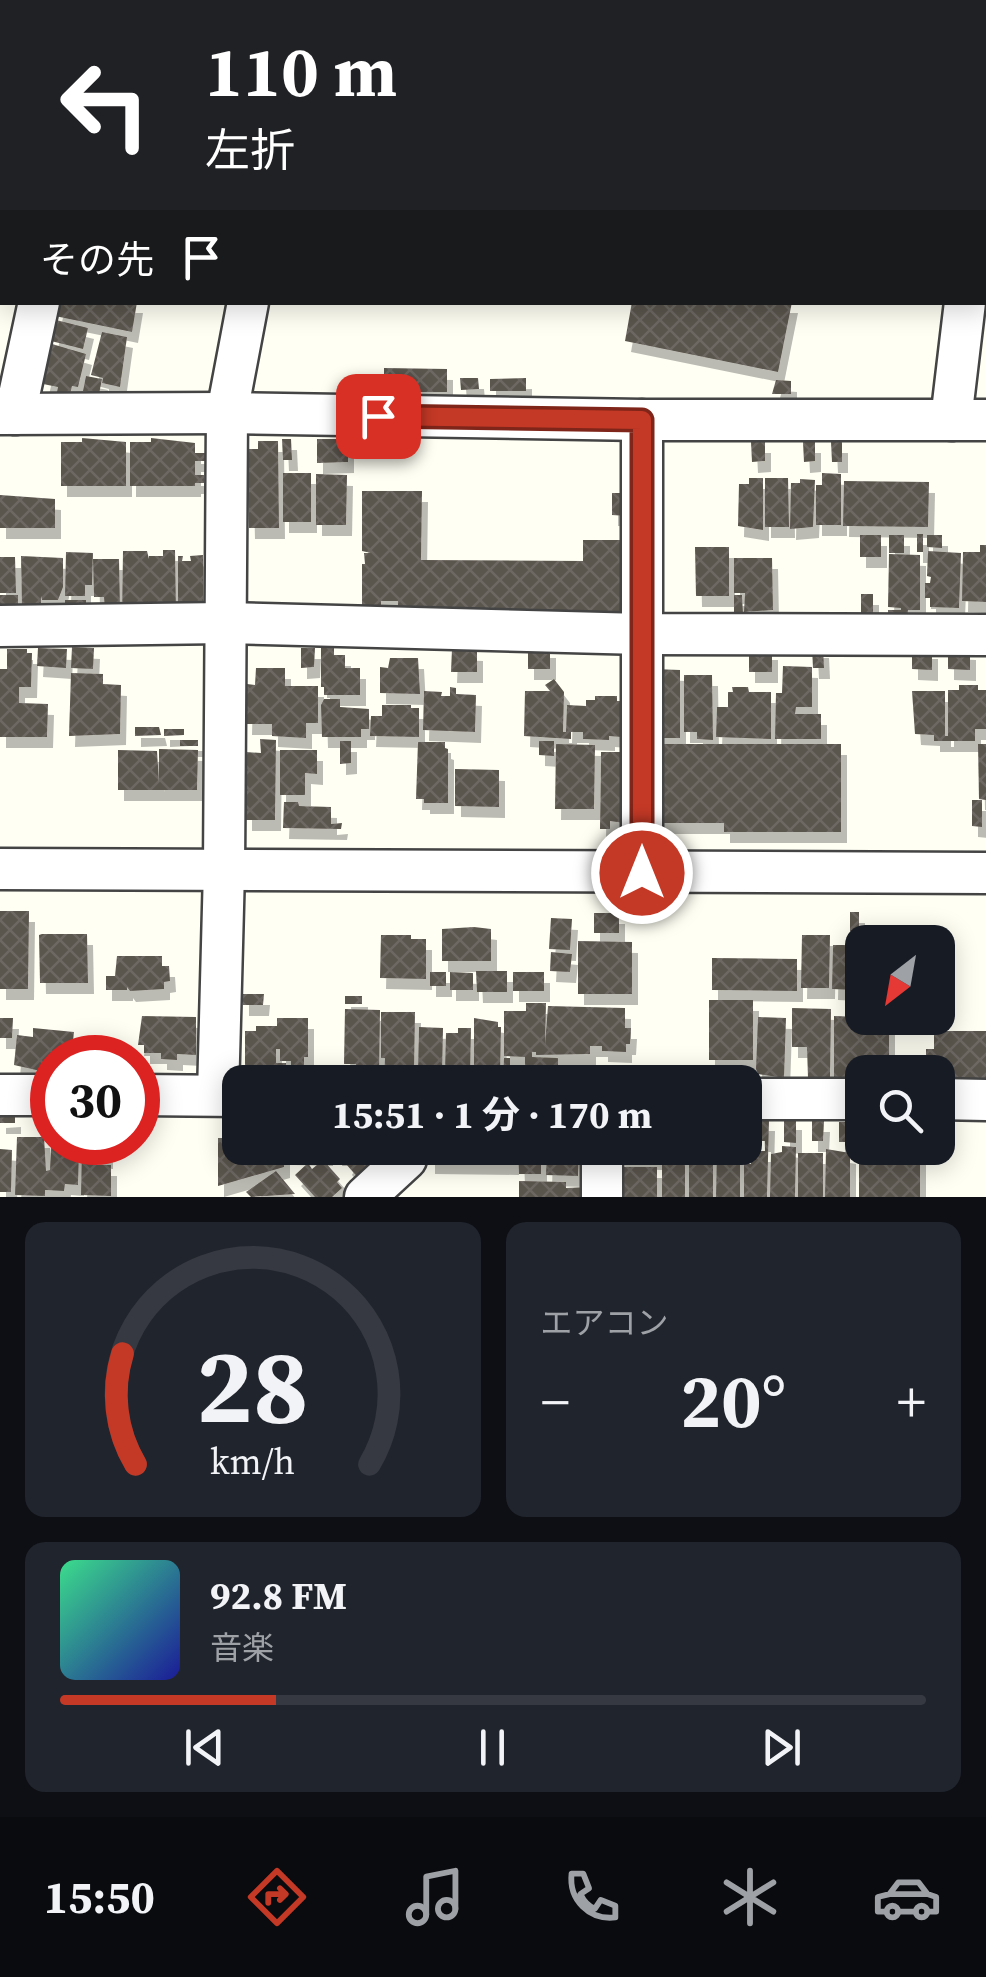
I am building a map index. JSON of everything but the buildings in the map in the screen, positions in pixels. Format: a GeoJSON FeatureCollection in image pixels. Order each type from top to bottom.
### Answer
{"type":"FeatureCollection","features":[{"type":"Feature","properties":{"kind":"street"},"geometry":{"type":"LineString","coordinates":[[38,305],[8,414],[968,420],[965,305]]}},
{"type":"Feature","properties":{"kind":"street"},"geometry":{"type":"LineString","coordinates":[[228,1065],[224,870],[226,413],[247,305]]}},
{"type":"Feature","properties":{"kind":"street"},"geometry":{"type":"LineString","coordinates":[[642,420],[642,873]]}},
{"type":"Feature","properties":{"kind":"street"},"geometry":{"type":"LineString","coordinates":[[0,626],[225,623],[642,634],[986,636]]}},
{"type":"Feature","properties":{"kind":"street"},"geometry":{"type":"LineString","coordinates":[[0,869],[986,873]]}},
{"type":"Feature","properties":{"kind":"street"},"geometry":{"type":"LineString","coordinates":[[0,1095],[30,1095]]}},
{"type":"Feature","properties":{"kind":"street"},"geometry":{"type":"LineString","coordinates":[[160,1095],[222,1096]]}},
{"type":"Feature","properties":{"kind":"street"},"geometry":{"type":"LineString","coordinates":[[762,1099],[845,1100]]}},
{"type":"Feature","properties":{"kind":"street"},"geometry":{"type":"LineString","coordinates":[[955,1100],[986,1100]]}},
{"type":"Feature","properties":{"kind":"street"},"geometry":{"type":"LineString","coordinates":[[366,1197],[401,1165]]}},
{"type":"Feature","properties":{"kind":"street"},"geometry":{"type":"LineString","coordinates":[[602,1165],[602,1197]]}},
{"type":"Feature","properties":{"kind":"route"},"geometry":{"type":"LineString","coordinates":[[378,416],[642,420],[642,873]]}}]}
